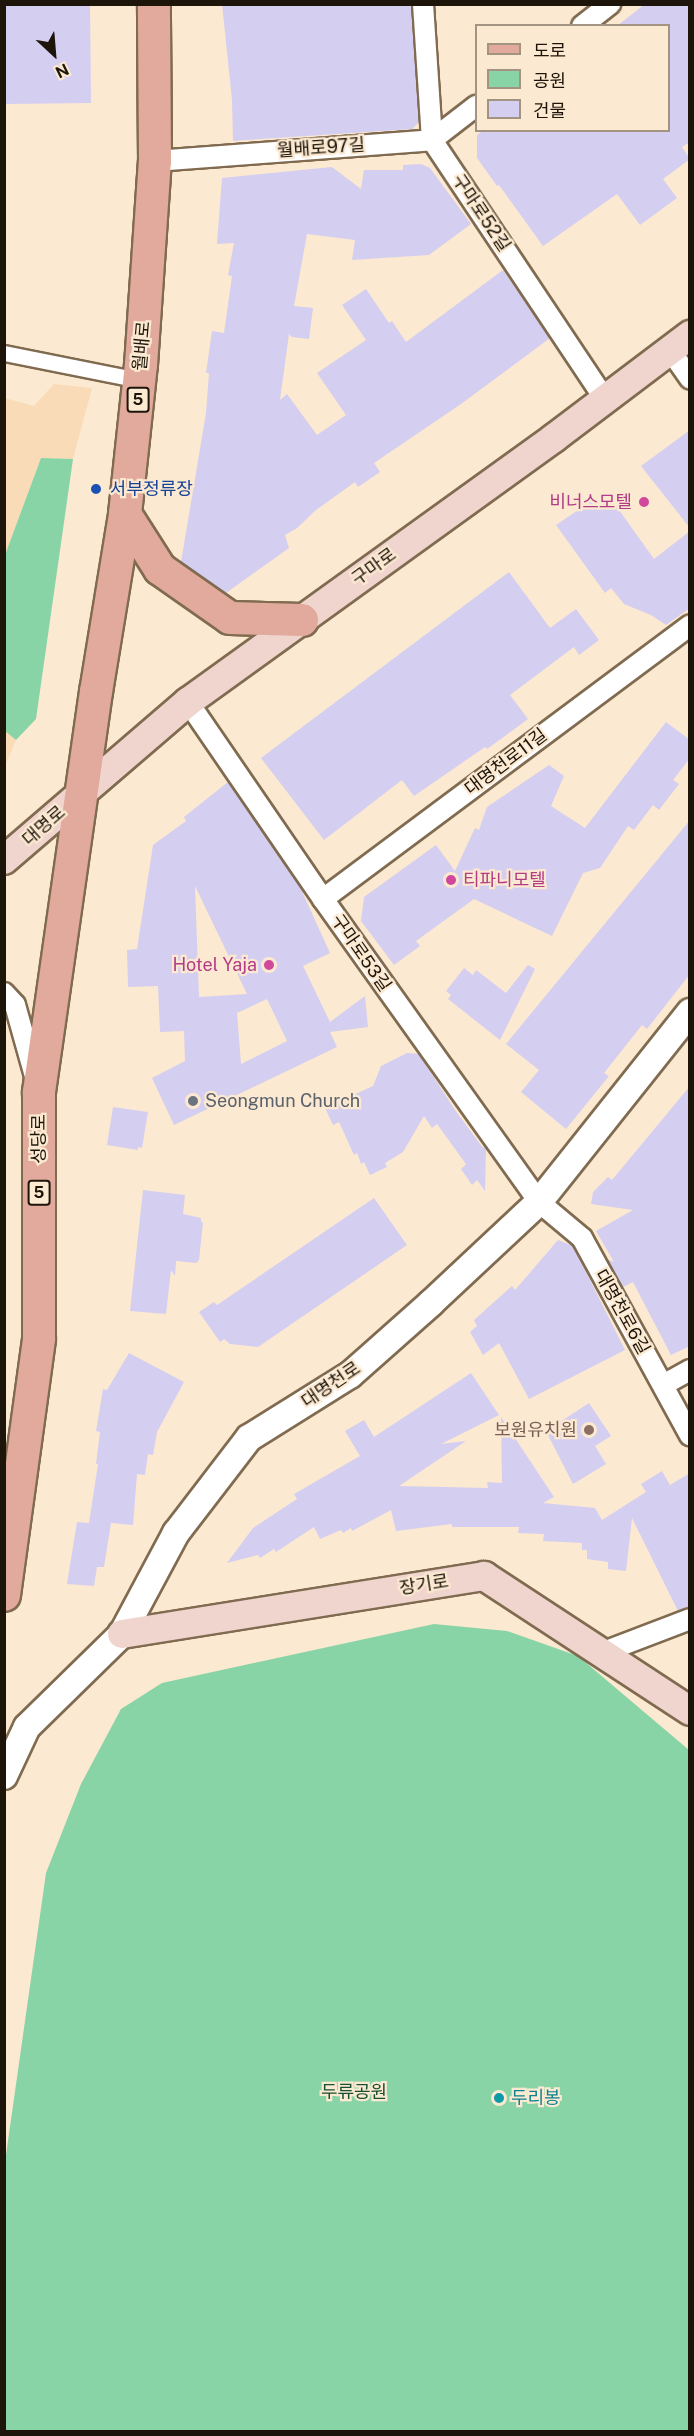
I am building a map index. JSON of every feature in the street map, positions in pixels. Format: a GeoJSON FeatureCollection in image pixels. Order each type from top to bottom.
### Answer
{"type":"FeatureCollection","features":[{"type":"Feature","properties":{"kind":"main road","name":"월배로"},"geometry":{"type":"LineString","coordinates":[[84,791],[96,692],[125,514],[139,380],[155,161],[154,4]]}},
{"type":"Feature","properties":{"kind":"main road","name":"구마로"},"geometry":{"type":"LineString","coordinates":[[84,791],[188,702],[680,343]]}},
{"type":"Feature","properties":{"kind":"main road"},"geometry":{"type":"LineString","coordinates":[[125,514],[160,569],[230,618],[302,620]]}},
{"type":"Feature","properties":{"kind":"main road","name":"대명로"},"geometry":{"type":"LineString","coordinates":[[4,860],[84,791]]}},
{"type":"Feature","properties":{"kind":"main road","name":"성당로"},"geometry":{"type":"LineString","coordinates":[[4,1595],[39,1338],[39,1092],[84,791]]}},
{"type":"Feature","properties":{"kind":"main road","name":"장기로"},"geometry":{"type":"LineString","coordinates":[[122,1634],[484,1576],[690,1711]]}},
{"type":"Feature","properties":{"kind":"street","name":"구마로52길"},"geometry":{"type":"LineString","coordinates":[[423,4],[432,140],[605,399]]}},
{"type":"Feature","properties":{"kind":"street"},"geometry":{"type":"LineString","coordinates":[[585,24],[610,4]]}},
{"type":"Feature","properties":{"kind":"street"},"geometry":{"type":"LineString","coordinates":[[432,140],[475,108]]}},
{"type":"Feature","properties":{"kind":"street","name":"월배로97길"},"geometry":{"type":"LineString","coordinates":[[155,161],[432,140]]}},
{"type":"Feature","properties":{"kind":"street","name":"구마로"},"geometry":{"type":"LineString","coordinates":[[680,343],[690,379]]}},
{"type":"Feature","properties":{"kind":"street"},"geometry":{"type":"LineString","coordinates":[[4,353],[139,380]]}},
{"type":"Feature","properties":{"kind":"street","name":"대명천로11길"},"geometry":{"type":"LineString","coordinates":[[323,899],[690,625]]}},
{"type":"Feature","properties":{"kind":"street","name":"구마로53길"},"geometry":{"type":"LineString","coordinates":[[188,702],[323,899],[538,1202]]}},
{"type":"Feature","properties":{"kind":"street"},"geometry":{"type":"LineString","coordinates":[[4,993],[15,1005],[39,1092]]}},
{"type":"Feature","properties":{"kind":"street","name":"대명천로"},"geometry":{"type":"LineString","coordinates":[[4,1776],[27,1727],[122,1634],[176,1533],[249,1438],[350,1375],[431,1304],[538,1202],[690,1012]]}},
{"type":"Feature","properties":{"kind":"street","name":"대명천로6길"},"geometry":{"type":"LineString","coordinates":[[538,1202],[582,1238],[690,1435]]}},
{"type":"Feature","properties":{"kind":"street"},"geometry":{"type":"LineString","coordinates":[[663,1385],[690,1370]]}},
{"type":"Feature","properties":{"kind":"street"},"geometry":{"type":"LineString","coordinates":[[601,1653],[690,1619]]}},
{"type":"Feature","properties":{"kind":"shaded area","name":"서부정류장"},"geometry":{"type":"Polygon","coordinates":[[[54,384],[92,388],[73,459],[41,458],[5,555],[5,398],[34,406],[54,384]]]}},
{"type":"Feature","properties":{"kind":"shaded area"},"geometry":{"type":"Polygon","coordinates":[[[5,731],[16,740],[5,766],[5,731]]]}},
{"type":"Feature","properties":{"kind":"green space"},"geometry":{"type":"Polygon","coordinates":[[[41,458],[73,459],[36,719],[16,740],[5,731],[5,555],[41,458]]]}},
{"type":"Feature","properties":{"kind":"green space","name":"두류공원"},"geometry":{"type":"Polygon","coordinates":[[[434,1624],[507,1631],[578,1656],[689,1750],[689,2431],[5,2431],[5,2162],[46,1873],[81,1784],[121,1709],[162,1683],[434,1624]]]}},
{"type":"Feature","properties":{"kind":"building"},"geometry":{"type":"Polygon","coordinates":[[[4,4],[90,4],[91,103],[4,104],[4,4]]]}},
{"type":"Feature","properties":{"kind":"building"},"geometry":{"type":"Polygon","coordinates":[[[222,4],[411,4],[419,122],[412,129],[233,141],[232,100],[222,4]]]}},
{"type":"Feature","properties":{"kind":"building"},"geometry":{"type":"Polygon","coordinates":[[[645,4],[690,4],[690,142],[682,147],[690,159],[663,179],[677,198],[640,225],[617,194],[543,246],[477,158],[477,135],[481,132],[670,132],[670,24],[620,24],[645,4]]]}},
{"type":"Feature","properties":{"kind":"building"},"geometry":{"type":"Polygon","coordinates":[[[421,164],[430,168],[471,224],[429,255],[352,260],[355,240],[307,234],[294,306],[313,308],[309,339],[292,337],[289,334],[280,400],[287,394],[317,435],[346,415],[317,373],[366,340],[342,305],[366,289],[389,323],[392,321],[406,342],[503,270],[550,338],[461,404],[374,463],[380,472],[358,487],[355,482],[316,510],[297,528],[285,535],[289,548],[226,593],[181,562],[206,413],[209,373],[206,373],[212,331],[224,333],[232,276],[228,275],[234,243],[217,244],[222,178],[332,167],[361,189],[364,170],[403,170],[403,165],[421,164]]]}},
{"type":"Feature","properties":{"kind":"building"},"geometry":{"type":"Polygon","coordinates":[[[690,430],[690,528],[641,466],[690,430]]]}},
{"type":"Feature","properties":{"kind":"building"},"geometry":{"type":"Polygon","coordinates":[[[596,498],[605,509],[614,503],[654,559],[690,531],[690,608],[666,625],[651,615],[624,604],[611,588],[605,593],[556,525],[596,498]]]}},
{"type":"Feature","properties":{"kind":"building"},"geometry":{"type":"Polygon","coordinates":[[[509,572],[550,628],[576,609],[599,640],[579,655],[574,647],[510,695],[528,719],[487,749],[485,747],[414,796],[402,780],[324,840],[261,758],[509,572]]]}},
{"type":"Feature","properties":{"kind":"building"},"geometry":{"type":"Polygon","coordinates":[[[666,722],[690,740],[690,758],[673,780],[679,784],[659,810],[653,805],[634,830],[628,826],[600,868],[583,873],[552,936],[474,899],[416,941],[420,946],[394,965],[361,921],[364,897],[436,845],[455,871],[475,828],[479,830],[487,807],[549,765],[564,776],[551,806],[585,828],[666,722]]]}},
{"type":"Feature","properties":{"kind":"building"},"geometry":{"type":"Polygon","coordinates":[[[228,782],[300,887],[330,953],[303,966],[330,1022],[365,996],[368,1027],[330,1032],[337,1047],[174,1125],[152,1078],[185,1061],[184,1031],[160,1032],[158,986],[128,987],[127,950],[137,949],[153,845],[186,821],[184,817],[228,782]],[[195,886],[199,997],[247,994],[195,886]],[[267,999],[237,1013],[241,1064],[287,1041],[267,999]]]}},
{"type":"Feature","properties":{"kind":"building"},"geometry":{"type":"Polygon","coordinates":[[[690,820],[690,974],[647,1029],[642,1025],[604,1073],[609,1076],[566,1129],[521,1092],[539,1070],[506,1044],[690,820]]]}},
{"type":"Feature","properties":{"kind":"building"},"geometry":{"type":"Polygon","coordinates":[[[528,965],[535,969],[500,1040],[448,999],[451,995],[446,991],[464,968],[473,975],[476,970],[506,993],[528,965]]]}},
{"type":"Feature","properties":{"kind":"building"},"geometry":{"type":"Polygon","coordinates":[[[407,1053],[419,1054],[455,1110],[483,1148],[485,1146],[485,1191],[477,1180],[472,1185],[461,1169],[466,1164],[437,1124],[432,1128],[424,1116],[403,1152],[385,1163],[387,1167],[370,1175],[364,1162],[361,1164],[357,1153],[354,1155],[339,1122],[333,1125],[325,1108],[373,1086],[381,1066],[407,1053]]]}},
{"type":"Feature","properties":{"kind":"building"},"geometry":{"type":"Polygon","coordinates":[[[690,1086],[690,1346],[671,1355],[633,1282],[623,1287],[607,1259],[614,1262],[596,1231],[633,1210],[591,1204],[593,1192],[608,1177],[612,1180],[690,1086]]]}},
{"type":"Feature","properties":{"kind":"building"},"geometry":{"type":"Polygon","coordinates":[[[113,1107],[148,1112],[142,1148],[138,1147],[138,1150],[107,1145],[113,1107]]]}},
{"type":"Feature","properties":{"kind":"building"},"geometry":{"type":"Polygon","coordinates":[[[143,1190],[185,1195],[183,1214],[201,1218],[203,1222],[199,1260],[196,1263],[176,1261],[175,1276],[171,1270],[166,1314],[130,1311],[143,1190]]]}},
{"type":"Feature","properties":{"kind":"building"},"geometry":{"type":"Polygon","coordinates":[[[374,1198],[407,1245],[258,1347],[230,1344],[224,1339],[220,1342],[199,1312],[214,1302],[217,1305],[374,1198]]]}},
{"type":"Feature","properties":{"kind":"building"},"geometry":{"type":"Polygon","coordinates":[[[558,1240],[573,1246],[625,1350],[529,1399],[499,1343],[483,1355],[470,1332],[477,1326],[474,1320],[512,1286],[515,1290],[558,1240]]]}},
{"type":"Feature","properties":{"kind":"building"},"geometry":{"type":"Polygon","coordinates":[[[129,1353],[184,1382],[157,1432],[153,1455],[148,1454],[145,1475],[137,1474],[133,1525],[111,1523],[104,1567],[97,1567],[94,1586],[67,1584],[77,1522],[89,1523],[98,1464],[96,1464],[100,1432],[96,1431],[103,1389],[107,1390],[129,1353]]]}},
{"type":"Feature","properties":{"kind":"building"},"geometry":{"type":"Polygon","coordinates":[[[471,1373],[499,1415],[441,1444],[466,1441],[399,1486],[488,1488],[487,1482],[502,1483],[501,1417],[554,1497],[543,1503],[595,1508],[602,1520],[646,1492],[641,1484],[662,1471],[670,1485],[690,1473],[690,1607],[678,1611],[632,1518],[626,1571],[608,1569],[608,1562],[587,1559],[587,1550],[582,1550],[582,1543],[543,1541],[544,1534],[518,1533],[519,1527],[452,1527],[452,1524],[396,1531],[391,1510],[352,1531],[351,1528],[343,1533],[341,1530],[320,1539],[314,1527],[276,1552],[274,1549],[260,1558],[258,1555],[227,1563],[253,1528],[297,1499],[294,1494],[360,1456],[345,1431],[364,1420],[374,1437],[471,1373]]]}},
{"type":"Feature","properties":{"kind":"building"},"geometry":{"type":"Polygon","coordinates":[[[589,1403],[611,1436],[595,1446],[606,1464],[573,1484],[546,1431],[589,1403]]]}},
{"type":"Feature","properties":{"kind":"place","name":"서부정류장"},"geometry":{"type":"Point","coordinates":[96,489]}},
{"type":"Feature","properties":{"kind":"place","name":"비너스모텔"},"geometry":{"type":"Point","coordinates":[644,502]}},
{"type":"Feature","properties":{"kind":"place","name":"티파니모텔"},"geometry":{"type":"Point","coordinates":[451,880]}},
{"type":"Feature","properties":{"kind":"place","name":"Hotel Yaja"},"geometry":{"type":"Point","coordinates":[269,965]}},
{"type":"Feature","properties":{"kind":"place","name":"Seongmun Church"},"geometry":{"type":"Point","coordinates":[193,1101]}},
{"type":"Feature","properties":{"kind":"place","name":"보원유치원"},"geometry":{"type":"Point","coordinates":[589,1430]}},
{"type":"Feature","properties":{"kind":"place","name":"두리봉"},"geometry":{"type":"Point","coordinates":[499,2098]}}]}
